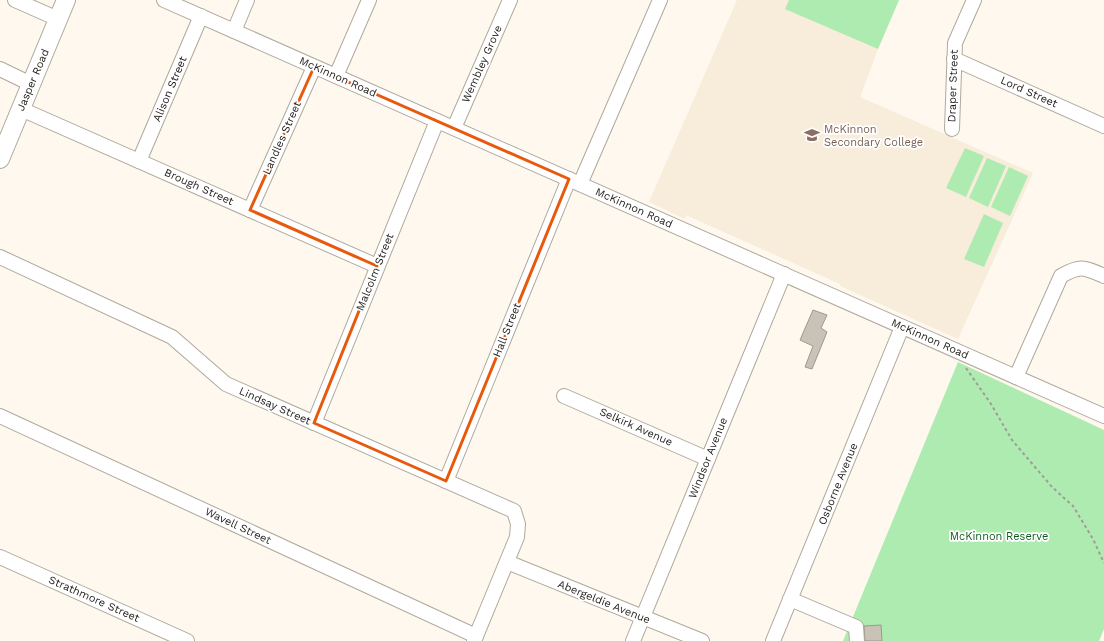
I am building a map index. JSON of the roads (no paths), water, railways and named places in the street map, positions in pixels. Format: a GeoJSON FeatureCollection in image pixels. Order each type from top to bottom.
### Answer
{"type":"FeatureCollection","features":[{"type":"Feature","properties":{"kind":"main road","name":"Jasper Road"},"geometry":{"type":"LineString","coordinates":[[0,159],[66,0]]}},
{"type":"Feature","properties":{"kind":"street"},"geometry":{"type":"LineString","coordinates":[[15,0],[58,19]]}},
{"type":"Feature","properties":{"kind":"street","name":"McKinnon Road"},"geometry":{"type":"LineString","coordinates":[[164,0],[1104,416]]}},
{"type":"Feature","properties":{"kind":"street"},"geometry":{"type":"LineString","coordinates":[[234,31],[247,0]]}},
{"type":"Feature","properties":{"kind":"street"},"geometry":{"type":"LineString","coordinates":[[336,76],[369,0]]}},
{"type":"Feature","properties":{"kind":"street","name":"Wembley Grove"},"geometry":{"type":"LineString","coordinates":[[454,128],[510,0]]}},
{"type":"Feature","properties":{"kind":"street","name":"Hall Street"},"geometry":{"type":"LineString","coordinates":[[446,481],[575,182],[660,0]]}},
{"type":"Feature","properties":{"kind":"street","name":"Draper Street"},"geometry":{"type":"LineString","coordinates":[[952,129],[955,42],[974,0]]}},
{"type":"Feature","properties":{"kind":"street","name":"Alison Street"},"geometry":{"type":"LineString","coordinates":[[139,161],[201,16]]}},
{"type":"Feature","properties":{"kind":"street","name":"Lord Street"},"geometry":{"type":"LineString","coordinates":[[954,59],[1104,126]]}},
{"type":"Feature","properties":{"kind":"street","name":"Landles Street"},"geometry":{"type":"LineString","coordinates":[[250,210],[314,66]]}},
{"type":"Feature","properties":{"kind":"street"},"geometry":{"type":"LineString","coordinates":[[0,70],[31,84]]}},
{"type":"Feature","properties":{"kind":"street","name":"Brough Street"},"geometry":{"type":"LineString","coordinates":[[21,109],[377,266]]}},
{"type":"Feature","properties":{"kind":"street","name":"Malcolm Street"},"geometry":{"type":"LineString","coordinates":[[314,423],[437,121]]}},
{"type":"Feature","properties":{"kind":"street","name":"Lindsay Street"},"geometry":{"type":"LineString","coordinates":[[0,257],[172,337],[226,384],[514,511],[518,524],[517,537],[507,562]]}},
{"type":"Feature","properties":{"kind":"street"},"geometry":{"type":"LineString","coordinates":[[1016,377],[1061,276],[1073,269],[1088,269],[1104,276]]}},
{"type":"Feature","properties":{"kind":"street","name":"Windsor Avenue"},"geometry":{"type":"LineString","coordinates":[[633,641],[784,274]]}},
{"type":"Feature","properties":{"kind":"street","name":"Osborne Avenue"},"geometry":{"type":"LineString","coordinates":[[773,641],[902,327]]}},
{"type":"Feature","properties":{"kind":"street","name":"Selkirk Avenue"},"geometry":{"type":"LineString","coordinates":[[564,396],[708,459]]}},
{"type":"Feature","properties":{"kind":"street","name":"Wavell Street"},"geometry":{"type":"LineString","coordinates":[[0,416],[475,638]]}},
{"type":"Feature","properties":{"kind":"street","name":"Strathmore Street"},"geometry":{"type":"LineString","coordinates":[[0,557],[187,641]]}},
{"type":"Feature","properties":{"kind":"street"},"geometry":{"type":"LineString","coordinates":[[475,638],[507,562]]}},
{"type":"Feature","properties":{"kind":"street","name":"Abergeldie Avenue"},"geometry":{"type":"LineString","coordinates":[[507,562],[702,641]]}},
{"type":"Feature","properties":{"kind":"street"},"geometry":{"type":"LineString","coordinates":[[790,600],[856,627],[857,641]]}},
{"type":"Feature","properties":{"kind":"place","name":"McKinnon Secondary College"},"geometry":{"type":"Point","coordinates":[812,135]}},
{"type":"Feature","properties":{"kind":"park label","name":"McKinnon Reserve"},"geometry":{"type":"Point","coordinates":[999,536]}}]}
